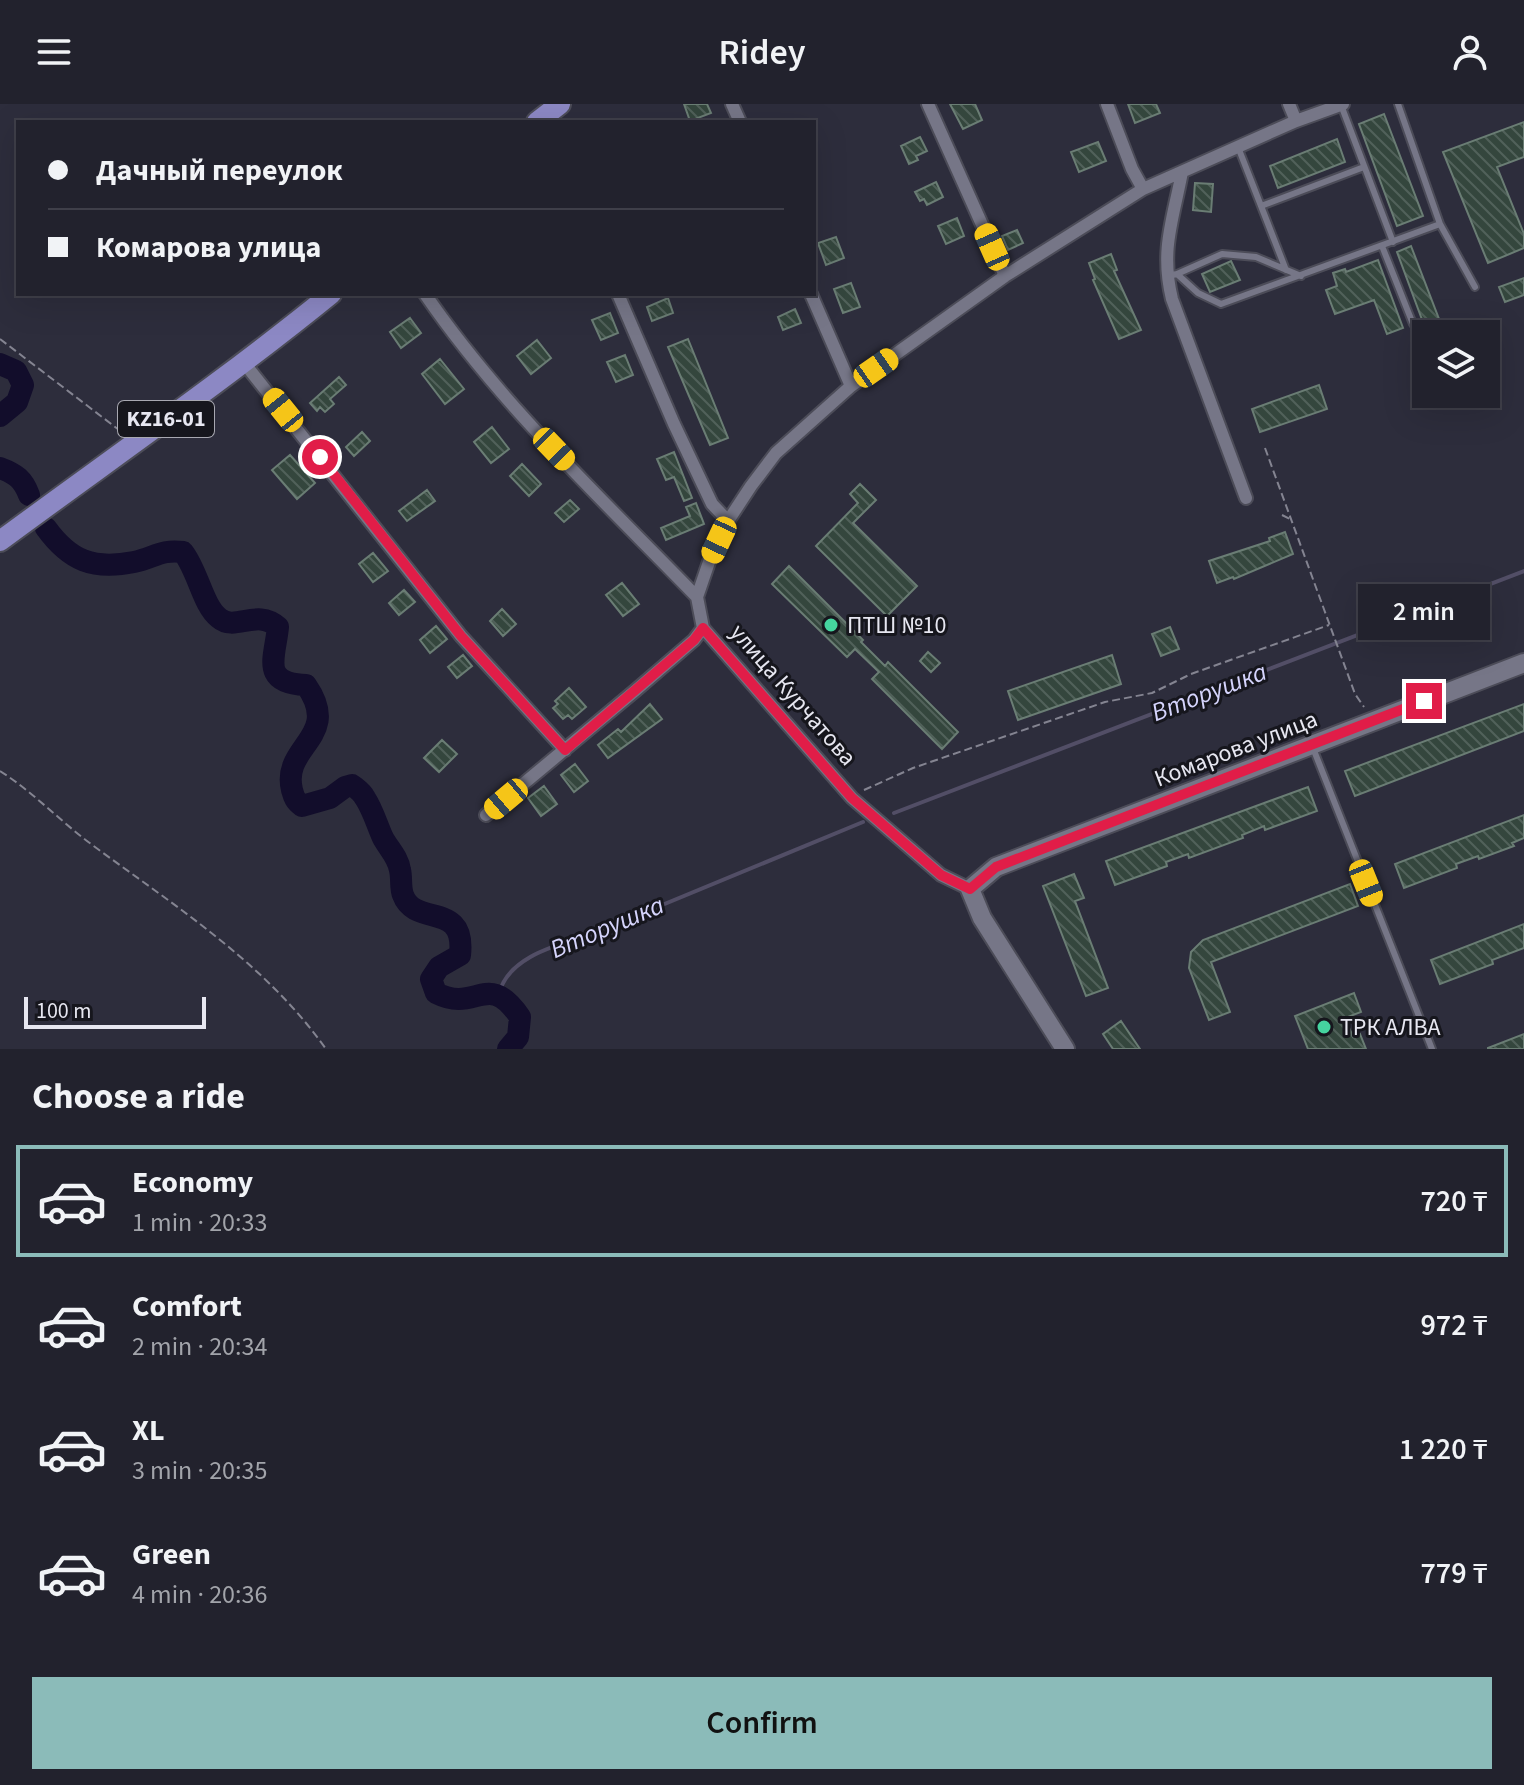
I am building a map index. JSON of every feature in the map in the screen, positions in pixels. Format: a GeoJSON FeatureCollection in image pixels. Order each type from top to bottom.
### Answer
{"type":"FeatureCollection","features":[{"type":"Feature","properties":{"kind":"main road"},"geometry":{"type":"LineString","coordinates":[[540,120],[560,104]]}},
{"type":"Feature","properties":{"kind":"main road","name":"KZ16-01"},"geometry":{"type":"LineString","coordinates":[[0,541],[245,364],[329,296]]}},
{"type":"Feature","properties":{"kind":"street"},"geometry":{"type":"LineString","coordinates":[[928,104],[1005,276]]}},
{"type":"Feature","properties":{"kind":"street"},"geometry":{"type":"LineString","coordinates":[[1107,104],[1143,189]]}},
{"type":"Feature","properties":{"kind":"street"},"geometry":{"type":"LineString","coordinates":[[1289,104],[1296,121]]}},
{"type":"Feature","properties":{"kind":"street"},"geometry":{"type":"LineString","coordinates":[[426,296],[472,359],[697,597],[728,521],[776,453],[851,386],[1005,276],[1143,189],[1296,121],[1342,104]]}},
{"type":"Feature","properties":{"kind":"street"},"geometry":{"type":"LineString","coordinates":[[1182,172],[1166,239],[1172,299],[1246,498]]}},
{"type":"Feature","properties":{"kind":"street"},"geometry":{"type":"LineString","coordinates":[[619,296],[712,504],[728,521]]}},
{"type":"Feature","properties":{"kind":"street"},"geometry":{"type":"LineString","coordinates":[[812,296],[851,386]]}},
{"type":"Feature","properties":{"kind":"street"},"geometry":{"type":"LineString","coordinates":[[245,364],[461,636],[565,750]]}},
{"type":"Feature","properties":{"kind":"street","name":"улица Курчатова"},"geometry":{"type":"LineString","coordinates":[[697,597],[703,628],[852,798],[941,875],[970,889]]}},
{"type":"Feature","properties":{"kind":"street"},"geometry":{"type":"LineString","coordinates":[[486,815],[694,640],[703,628]]}},
{"type":"Feature","properties":{"kind":"street","name":"Комарова улица"},"geometry":{"type":"LineString","coordinates":[[970,889],[996,867],[1524,663]]}},
{"type":"Feature","properties":{"kind":"street"},"geometry":{"type":"LineString","coordinates":[[970,889],[982,918],[1065,1049]]}},
{"type":"Feature","properties":{"kind":"lane"},"geometry":{"type":"LineString","coordinates":[[1342,104],[1393,242]]}},
{"type":"Feature","properties":{"kind":"lane"},"geometry":{"type":"LineString","coordinates":[[1398,104],[1440,224],[1475,287]]}},
{"type":"Feature","properties":{"kind":"lane"},"geometry":{"type":"LineString","coordinates":[[1238,147],[1286,270]]}},
{"type":"Feature","properties":{"kind":"lane"},"geometry":{"type":"LineString","coordinates":[[1261,206],[1364,167]]}},
{"type":"Feature","properties":{"kind":"lane"},"geometry":{"type":"LineString","coordinates":[[1172,275],[1221,304],[1440,224]]}},
{"type":"Feature","properties":{"kind":"lane"},"geometry":{"type":"LineString","coordinates":[[1382,246],[1412,321]]}},
{"type":"Feature","properties":{"kind":"lane"},"geometry":{"type":"LineString","coordinates":[[1172,275],[1222,254],[1256,257],[1301,276]]}},
{"type":"Feature","properties":{"kind":"lane"},"geometry":{"type":"LineString","coordinates":[[1311,745],[1432,1049]]}},
{"type":"Feature","properties":{"kind":"path"},"geometry":{"type":"LineString","coordinates":[[0,339],[135,441]]}},
{"type":"Feature","properties":{"kind":"path"},"geometry":{"type":"LineString","coordinates":[[1265,448],[1355,694],[1374,721]]}},
{"type":"Feature","properties":{"kind":"path"},"geometry":{"type":"LineString","coordinates":[[1282,515],[1291,520]]}},
{"type":"Feature","properties":{"kind":"path"},"geometry":{"type":"LineString","coordinates":[[852,798],[869,786],[913,768],[1105,702],[1152,693],[1191,674],[1329,625]]}},
{"type":"Feature","properties":{"kind":"path"},"geometry":{"type":"LineString","coordinates":[[0,771],[89,842],[219,937],[263,974],[326,1049]]}},
{"type":"Feature","properties":{"kind":"building"},"geometry":{"type":"Polygon","coordinates":[[[684,104],[707,104],[711,113],[690,120],[684,104]]]}},
{"type":"Feature","properties":{"kind":"building"},"geometry":{"type":"Polygon","coordinates":[[[950,104],[975,104],[982,120],[963,129],[950,104]]]}},
{"type":"Feature","properties":{"kind":"building"},"geometry":{"type":"Polygon","coordinates":[[[1128,104],[1156,104],[1160,113],[1135,123],[1128,104]]]}},
{"type":"Feature","properties":{"kind":"building"},"geometry":{"type":"Polygon","coordinates":[[[1384,114],[1423,216],[1397,226],[1359,124],[1384,114]]]}},
{"type":"Feature","properties":{"kind":"building"},"geometry":{"type":"Polygon","coordinates":[[[1524,122],[1524,157],[1497,167],[1524,234],[1524,248],[1488,263],[1443,152],[1524,122]]]}},
{"type":"Feature","properties":{"kind":"building"},"geometry":{"type":"Polygon","coordinates":[[[920,137],[927,151],[909,164],[901,146],[920,137]]]}},
{"type":"Feature","properties":{"kind":"building"},"geometry":{"type":"Polygon","coordinates":[[[1337,139],[1345,162],[1278,188],[1270,166],[1337,139]]]}},
{"type":"Feature","properties":{"kind":"building"},"geometry":{"type":"Polygon","coordinates":[[[1098,142],[1106,161],[1079,172],[1071,152],[1098,142]]]}},
{"type":"Feature","properties":{"kind":"building"},"geometry":{"type":"Polygon","coordinates":[[[936,182],[943,197],[927,205],[924,199],[920,201],[915,192],[936,182]]]}},
{"type":"Feature","properties":{"kind":"building"},"geometry":{"type":"Polygon","coordinates":[[[1195,183],[1213,184],[1211,212],[1193,210],[1195,183]]]}},
{"type":"Feature","properties":{"kind":"building"},"geometry":{"type":"Polygon","coordinates":[[[957,218],[964,236],[946,244],[938,226],[957,218]]]}},
{"type":"Feature","properties":{"kind":"building"},"geometry":{"type":"Polygon","coordinates":[[[1017,230],[1023,243],[1008,250],[1002,236],[1017,230]]]}},
{"type":"Feature","properties":{"kind":"building"},"geometry":{"type":"Polygon","coordinates":[[[836,237],[844,258],[826,265],[818,243],[836,237]]]}},
{"type":"Feature","properties":{"kind":"building"},"geometry":{"type":"Polygon","coordinates":[[[1411,246],[1439,319],[1422,320],[1397,252],[1411,246]]]}},
{"type":"Feature","properties":{"kind":"building"},"geometry":{"type":"Polygon","coordinates":[[[1111,254],[1117,270],[1114,271],[1141,330],[1119,339],[1093,280],[1089,263],[1111,254]]]}},
{"type":"Feature","properties":{"kind":"building"},"geometry":{"type":"Polygon","coordinates":[[[1378,260],[1403,328],[1387,334],[1374,300],[1335,314],[1326,290],[1337,286],[1333,273],[1345,269],[1346,272],[1378,260]]]}},
{"type":"Feature","properties":{"kind":"building"},"geometry":{"type":"Polygon","coordinates":[[[1231,261],[1240,280],[1210,292],[1202,274],[1231,261]]]}},
{"type":"Feature","properties":{"kind":"building"},"geometry":{"type":"Polygon","coordinates":[[[1524,278],[1524,295],[1505,302],[1499,287],[1524,278]]]}},
{"type":"Feature","properties":{"kind":"building"},"geometry":{"type":"Polygon","coordinates":[[[851,283],[860,307],[843,313],[834,289],[851,283]]]}},
{"type":"Feature","properties":{"kind":"building"},"geometry":{"type":"Polygon","coordinates":[[[668,298],[673,313],[652,321],[647,307],[668,298]]]}},
{"type":"Feature","properties":{"kind":"building"},"geometry":{"type":"Polygon","coordinates":[[[795,309],[801,323],[783,330],[778,317],[795,309]]]}},
{"type":"Feature","properties":{"kind":"building"},"geometry":{"type":"Polygon","coordinates":[[[610,313],[618,333],[601,340],[592,320],[610,313]]]}},
{"type":"Feature","properties":{"kind":"building"},"geometry":{"type":"Polygon","coordinates":[[[410,318],[421,333],[401,348],[390,332],[410,318]]]}},
{"type":"Feature","properties":{"kind":"building"},"geometry":{"type":"Polygon","coordinates":[[[688,339],[728,438],[710,445],[668,347],[688,339]]]}},
{"type":"Feature","properties":{"kind":"building"},"geometry":{"type":"Polygon","coordinates":[[[537,340],[551,358],[531,374],[517,356],[537,340]]]}},
{"type":"Feature","properties":{"kind":"building"},"geometry":{"type":"Polygon","coordinates":[[[625,355],[633,375],[616,382],[607,362],[625,355]]]}},
{"type":"Feature","properties":{"kind":"building"},"geometry":{"type":"Polygon","coordinates":[[[440,359],[464,389],[445,404],[422,374],[440,359]]]}},
{"type":"Feature","properties":{"kind":"building"},"geometry":{"type":"Polygon","coordinates":[[[339,377],[346,385],[330,399],[334,404],[325,412],[320,407],[317,411],[310,403],[339,377]]]}},
{"type":"Feature","properties":{"kind":"building"},"geometry":{"type":"Polygon","coordinates":[[[1319,385],[1327,409],[1260,432],[1252,409],[1319,385]]]}},
{"type":"Feature","properties":{"kind":"building"},"geometry":{"type":"Polygon","coordinates":[[[492,427],[509,449],[491,463],[474,442],[492,427]]]}},
{"type":"Feature","properties":{"kind":"building"},"geometry":{"type":"Polygon","coordinates":[[[362,432],[370,441],[354,456],[346,447],[362,432]]]}},
{"type":"Feature","properties":{"kind":"building"},"geometry":{"type":"Polygon","coordinates":[[[674,452],[692,498],[684,501],[674,477],[666,480],[657,459],[674,452]]]}},
{"type":"Feature","properties":{"kind":"building"},"geometry":{"type":"Polygon","coordinates":[[[290,455],[315,483],[297,499],[272,470],[290,455]]]}},
{"type":"Feature","properties":{"kind":"building"},"geometry":{"type":"Polygon","coordinates":[[[522,464],[541,484],[529,496],[510,476],[522,464]]]}},
{"type":"Feature","properties":{"kind":"building"},"geometry":{"type":"Polygon","coordinates":[[[860,484],[876,500],[853,523],[917,586],[887,616],[816,546],[858,503],[850,494],[860,484]]]}},
{"type":"Feature","properties":{"kind":"building"},"geometry":{"type":"Polygon","coordinates":[[[427,490],[435,501],[407,521],[399,511],[427,490]]]}},
{"type":"Feature","properties":{"kind":"building"},"geometry":{"type":"Polygon","coordinates":[[[570,500],[579,509],[564,522],[555,513],[570,500]]]}},
{"type":"Feature","properties":{"kind":"building"},"geometry":{"type":"Polygon","coordinates":[[[696,503],[704,524],[666,540],[661,528],[690,516],[686,507],[696,503]]]}},
{"type":"Feature","properties":{"kind":"building"},"geometry":{"type":"Polygon","coordinates":[[[1285,532],[1293,554],[1217,583],[1209,561],[1270,541],[1269,538],[1285,532]]]}},
{"type":"Feature","properties":{"kind":"building"},"geometry":{"type":"Polygon","coordinates":[[[373,553],[388,571],[373,582],[359,564],[373,553]]]}},
{"type":"Feature","properties":{"kind":"building"},"geometry":{"type":"Polygon","coordinates":[[[789,566],[885,666],[888,662],[958,732],[942,749],[872,679],[879,672],[855,649],[847,657],[772,584],[789,566]]]}},
{"type":"Feature","properties":{"kind":"building"},"geometry":{"type":"Polygon","coordinates":[[[622,583],[639,604],[623,616],[606,595],[622,583]]]}},
{"type":"Feature","properties":{"kind":"building"},"geometry":{"type":"Polygon","coordinates":[[[404,590],[415,602],[399,615],[389,603],[404,590]]]}},
{"type":"Feature","properties":{"kind":"building"},"geometry":{"type":"Polygon","coordinates":[[[502,609],[516,624],[503,636],[490,621],[502,609]]]}},
{"type":"Feature","properties":{"kind":"building"},"geometry":{"type":"Polygon","coordinates":[[[436,626],[447,639],[430,653],[420,640],[436,626]]]}},
{"type":"Feature","properties":{"kind":"building"},"geometry":{"type":"Polygon","coordinates":[[[1170,627],[1179,649],[1161,656],[1152,634],[1170,627]]]}},
{"type":"Feature","properties":{"kind":"building"},"geometry":{"type":"Polygon","coordinates":[[[928,652],[940,663],[931,672],[920,661],[928,652]]]}},
{"type":"Feature","properties":{"kind":"building"},"geometry":{"type":"Polygon","coordinates":[[[463,655],[472,666],[457,678],[448,667],[463,655]]]}},
{"type":"Feature","properties":{"kind":"building"},"geometry":{"type":"Polygon","coordinates":[[[1112,655],[1121,684],[1018,720],[1008,691],[1112,655]]]}},
{"type":"Feature","properties":{"kind":"building"},"geometry":{"type":"Polygon","coordinates":[[[569,688],[586,707],[572,719],[568,715],[563,719],[553,708],[558,704],[555,701],[569,688]]]}},
{"type":"Feature","properties":{"kind":"building"},"geometry":{"type":"Polygon","coordinates":[[[650,704],[662,719],[608,758],[598,745],[618,729],[621,732],[650,704]]]}},
{"type":"Feature","properties":{"kind":"building"},"geometry":{"type":"Polygon","coordinates":[[[1524,704],[1524,731],[1355,796],[1345,771],[1524,704]]]}},
{"type":"Feature","properties":{"kind":"building"},"geometry":{"type":"Polygon","coordinates":[[[442,740],[457,754],[439,772],[424,758],[442,740]]]}},
{"type":"Feature","properties":{"kind":"building"},"geometry":{"type":"Polygon","coordinates":[[[575,764],[588,781],[574,792],[561,775],[575,764]]]}},
{"type":"Feature","properties":{"kind":"building"},"geometry":{"type":"Polygon","coordinates":[[[544,786],[557,804],[541,816],[528,798],[544,786]]]}},
{"type":"Feature","properties":{"kind":"building"},"geometry":{"type":"Polygon","coordinates":[[[1308,787],[1317,811],[1265,830],[1264,826],[1242,835],[1243,838],[1189,858],[1188,854],[1166,862],[1167,866],[1115,885],[1106,861],[1308,787]]]}},
{"type":"Feature","properties":{"kind":"building"},"geometry":{"type":"Polygon","coordinates":[[[1524,815],[1524,838],[1512,843],[1514,846],[1456,864],[1457,868],[1404,888],[1395,864],[1524,815]]]}},
{"type":"Feature","properties":{"kind":"building"},"geometry":{"type":"Polygon","coordinates":[[[1074,874],[1084,898],[1075,901],[1108,988],[1086,996],[1043,886],[1074,874]]]}},
{"type":"Feature","properties":{"kind":"building"},"geometry":{"type":"Polygon","coordinates":[[[1350,884],[1358,906],[1211,962],[1230,1012],[1209,1020],[1189,968],[1191,952],[1203,940],[1350,884]]]}},
{"type":"Feature","properties":{"kind":"building"},"geometry":{"type":"Polygon","coordinates":[[[1524,924],[1524,948],[1492,960],[1493,964],[1440,984],[1431,960],[1524,924]]]}},
{"type":"Feature","properties":{"kind":"building","name":"ТРК АЛВА"},"geometry":{"type":"Polygon","coordinates":[[[1354,993],[1361,1012],[1345,1018],[1353,1037],[1360,1034],[1366,1049],[1308,1049],[1295,1016],[1354,993]]]}},
{"type":"Feature","properties":{"kind":"building"},"geometry":{"type":"Polygon","coordinates":[[[1121,1021],[1140,1049],[1113,1049],[1103,1034],[1121,1021]]]}},
{"type":"Feature","properties":{"kind":"building"},"geometry":{"type":"Polygon","coordinates":[[[1524,1034],[1524,1049],[1488,1049],[1488,1048],[1524,1034]]]}},
{"type":"Feature","properties":{"kind":"waterway","name":"Вторушка"},"geometry":{"type":"LineString","coordinates":[[0,364],[16,371],[23,385],[17,402],[0,416]]}},
{"type":"Feature","properties":{"kind":"waterway","name":"Вторушка"},"geometry":{"type":"LineString","coordinates":[[0,468],[18,478],[29,495]]}},
{"type":"Feature","properties":{"kind":"waterway","name":"Вторушка"},"geometry":{"type":"LineString","coordinates":[[46,528],[64,548],[94,563],[119,564],[163,553],[183,552],[209,605],[219,618],[232,623],[262,620],[278,627],[273,658],[276,674],[291,683],[306,685],[316,703],[318,717],[315,730],[295,762],[291,775],[295,799],[302,806],[330,798],[352,785],[362,794],[397,861],[402,892],[409,905],[448,921],[460,938],[460,955],[439,967],[431,979],[436,993],[462,999],[490,994],[509,1003],[520,1017],[518,1037],[508,1049]]}},
{"type":"Feature","properties":{"kind":"waterway","name":"Вторушка"},"geometry":{"type":"LineString","coordinates":[[894,813],[1524,571]]}},
{"type":"Feature","properties":{"kind":"waterway","name":"Вторушка"},"geometry":{"type":"LineString","coordinates":[[499,994],[513,970],[536,954],[592,934],[863,822]]}},
{"type":"Feature","properties":{"kind":"place","name":"ПТШ №10"},"geometry":{"type":"Point","coordinates":[831,625]}},
{"type":"Feature","properties":{"kind":"place","name":"ТРК АЛВА"},"geometry":{"type":"Point","coordinates":[1324,1027]}},
{"type":"Feature","properties":{"kind":"route"},"geometry":{"type":"LineString","coordinates":[[320,457],[461,636],[565,750],[694,640],[703,628],[852,798],[941,875],[970,889],[996,867],[1424,701]]}}]}
